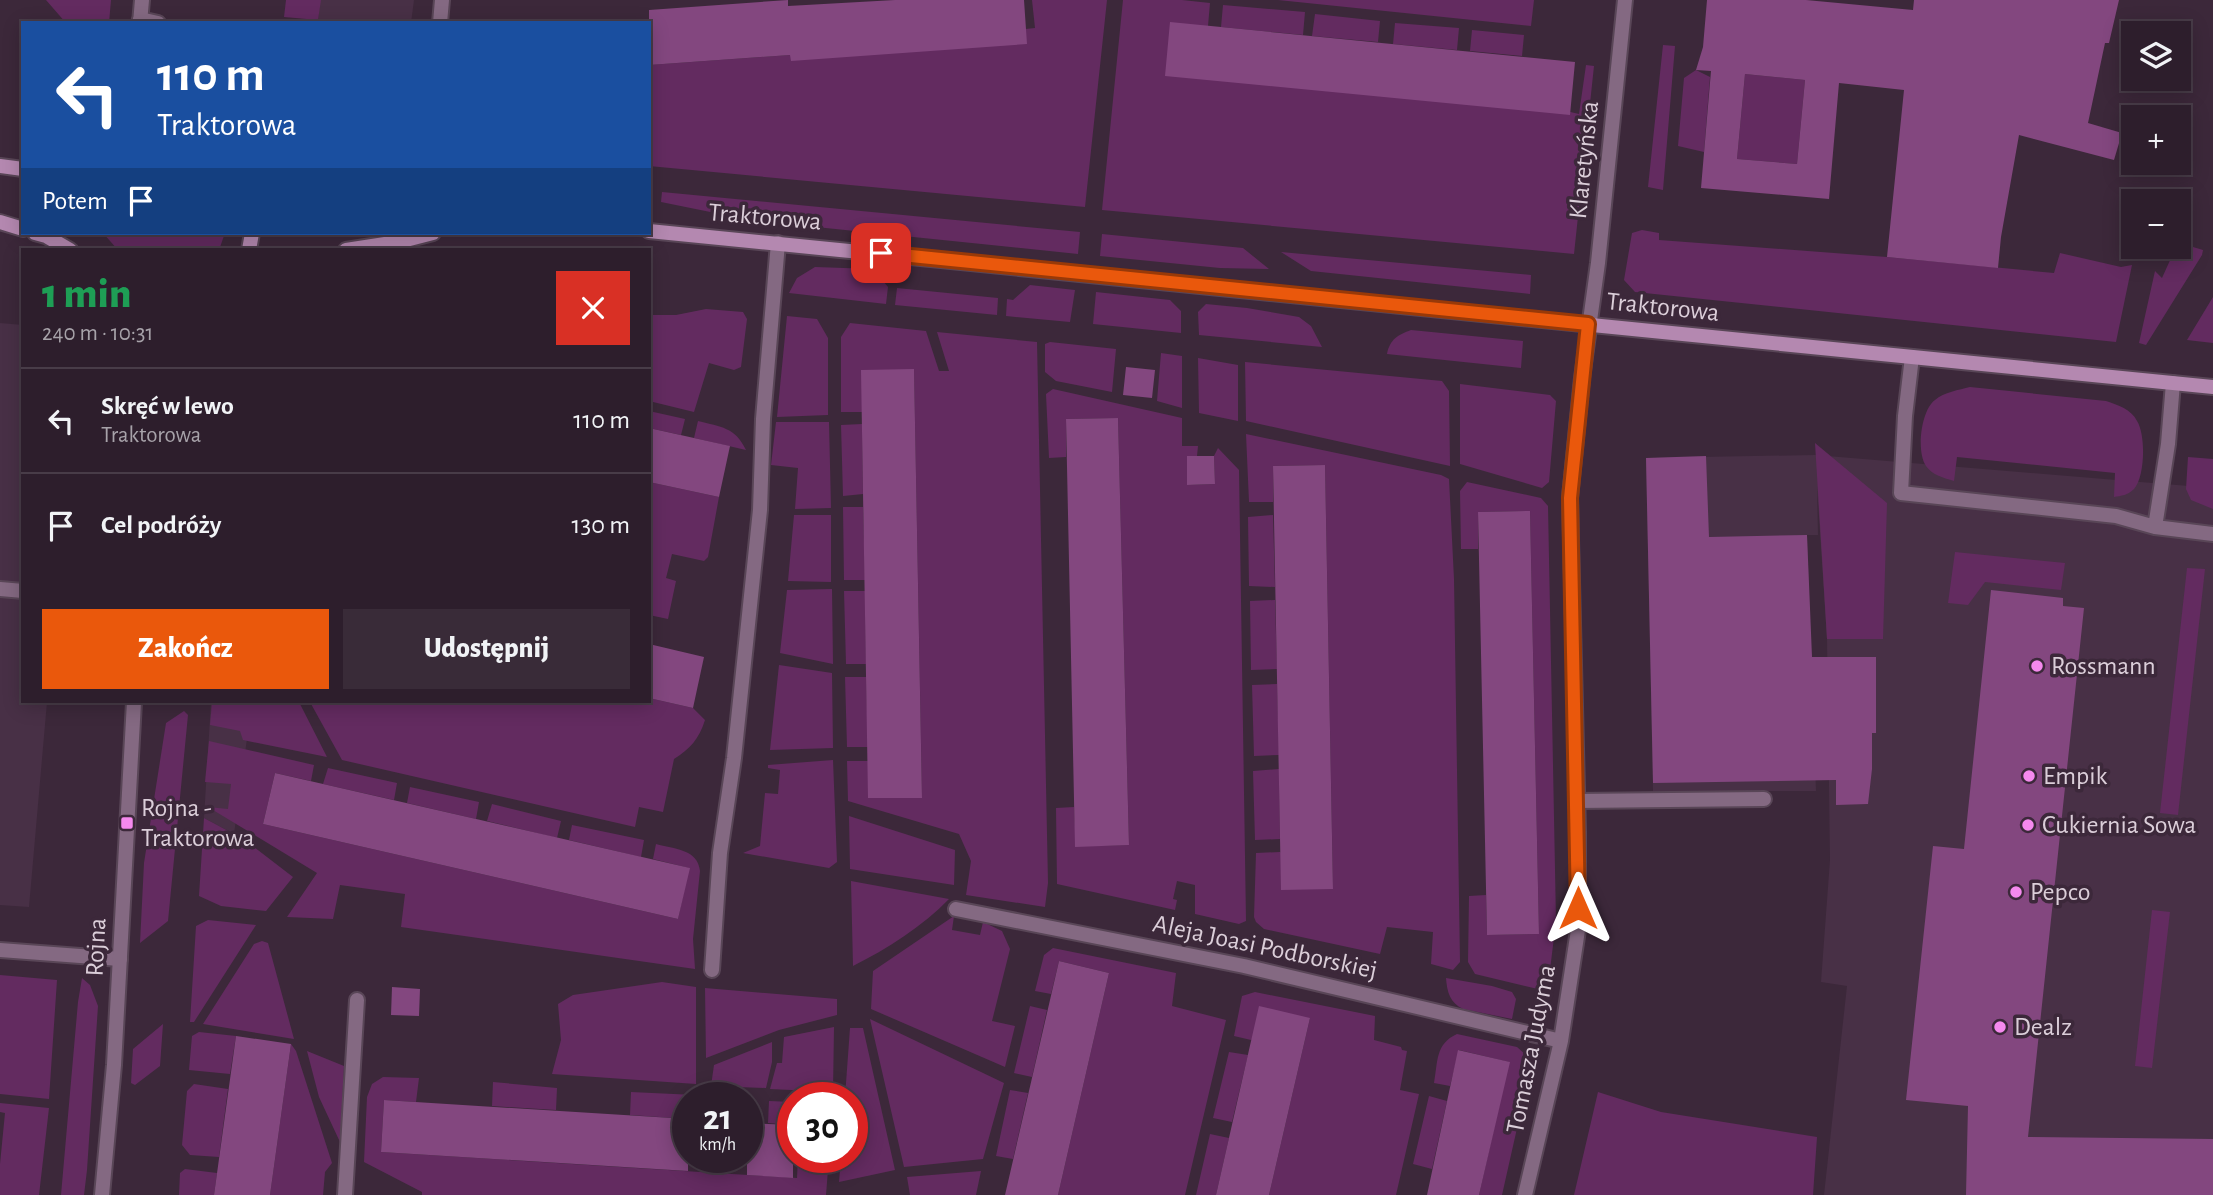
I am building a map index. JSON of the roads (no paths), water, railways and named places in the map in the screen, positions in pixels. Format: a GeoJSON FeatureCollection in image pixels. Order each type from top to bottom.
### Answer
{"type":"FeatureCollection","features":[{"type":"Feature","properties":{"kind":"main road"},"geometry":{"type":"LineString","coordinates":[[0,166],[21,169]]}},
{"type":"Feature","properties":{"kind":"main road"},"geometry":{"type":"LineString","coordinates":[[0,222],[21,228]]}},
{"type":"Feature","properties":{"kind":"main road","name":"Traktorowa"},"geometry":{"type":"LineString","coordinates":[[651,231],[2213,387]]}},
{"type":"Feature","properties":{"kind":"main road"},"geometry":{"type":"LineString","coordinates":[[42,235],[68,248]]}},
{"type":"Feature","properties":{"kind":"main road"},"geometry":{"type":"LineString","coordinates":[[359,248],[425,235]]}},
{"type":"Feature","properties":{"kind":"street"},"geometry":{"type":"LineString","coordinates":[[140,21],[142,0]]}},
{"type":"Feature","properties":{"kind":"street"},"geometry":{"type":"LineString","coordinates":[[440,21],[442,0]]}},
{"type":"Feature","properties":{"kind":"street","name":"Klaretyńska"},"geometry":{"type":"LineString","coordinates":[[1588,324],[1598,263],[1625,0]]}},
{"type":"Feature","properties":{"kind":"street"},"geometry":{"type":"LineString","coordinates":[[712,970],[720,853],[736,745],[760,510],[763,419],[778,243]]}},
{"type":"Feature","properties":{"kind":"street","name":"Tomasza Judyma"},"geometry":{"type":"LineString","coordinates":[[1525,1195],[1561,1041],[1578,930],[1570,498],[1588,324]]}},
{"type":"Feature","properties":{"kind":"street"},"geometry":{"type":"LineString","coordinates":[[1912,357],[1905,416],[1901,493],[2116,516],[2155,527],[2213,534]]}},
{"type":"Feature","properties":{"kind":"street"},"geometry":{"type":"LineString","coordinates":[[2155,527],[2174,383]]}},
{"type":"Feature","properties":{"kind":"street"},"geometry":{"type":"LineString","coordinates":[[0,589],[21,591]]}},
{"type":"Feature","properties":{"kind":"street","name":"Rojna"},"geometry":{"type":"LineString","coordinates":[[102,1195],[111,1105],[134,703]]}},
{"type":"Feature","properties":{"kind":"street"},"geometry":{"type":"LineString","coordinates":[[1577,801],[1765,799]]}},
{"type":"Feature","properties":{"kind":"street","name":"Aleja Joasi Podborskiej"},"geometry":{"type":"LineString","coordinates":[[956,909],[1244,965],[1561,1041]]}},
{"type":"Feature","properties":{"kind":"street"},"geometry":{"type":"LineString","coordinates":[[0,950],[120,959]]}},
{"type":"Feature","properties":{"kind":"street"},"geometry":{"type":"LineString","coordinates":[[345,1195],[357,1000]]}},
{"type":"Feature","properties":{"kind":"place","name":"Rossmann"},"geometry":{"type":"Point","coordinates":[2037,666]}},
{"type":"Feature","properties":{"kind":"place","name":"Empik"},"geometry":{"type":"Point","coordinates":[2029,776]}},
{"type":"Feature","properties":{"kind":"place","name":"Rojna - Traktorowa"},"geometry":{"type":"Point","coordinates":[127,823]}},
{"type":"Feature","properties":{"kind":"place","name":"Cukiernia Sowa"},"geometry":{"type":"Point","coordinates":[2028,825]}},
{"type":"Feature","properties":{"kind":"place","name":"Pepco"},"geometry":{"type":"Point","coordinates":[2016,892]}},
{"type":"Feature","properties":{"kind":"place","name":"Dealz"},"geometry":{"type":"Point","coordinates":[2000,1027]}}]}
